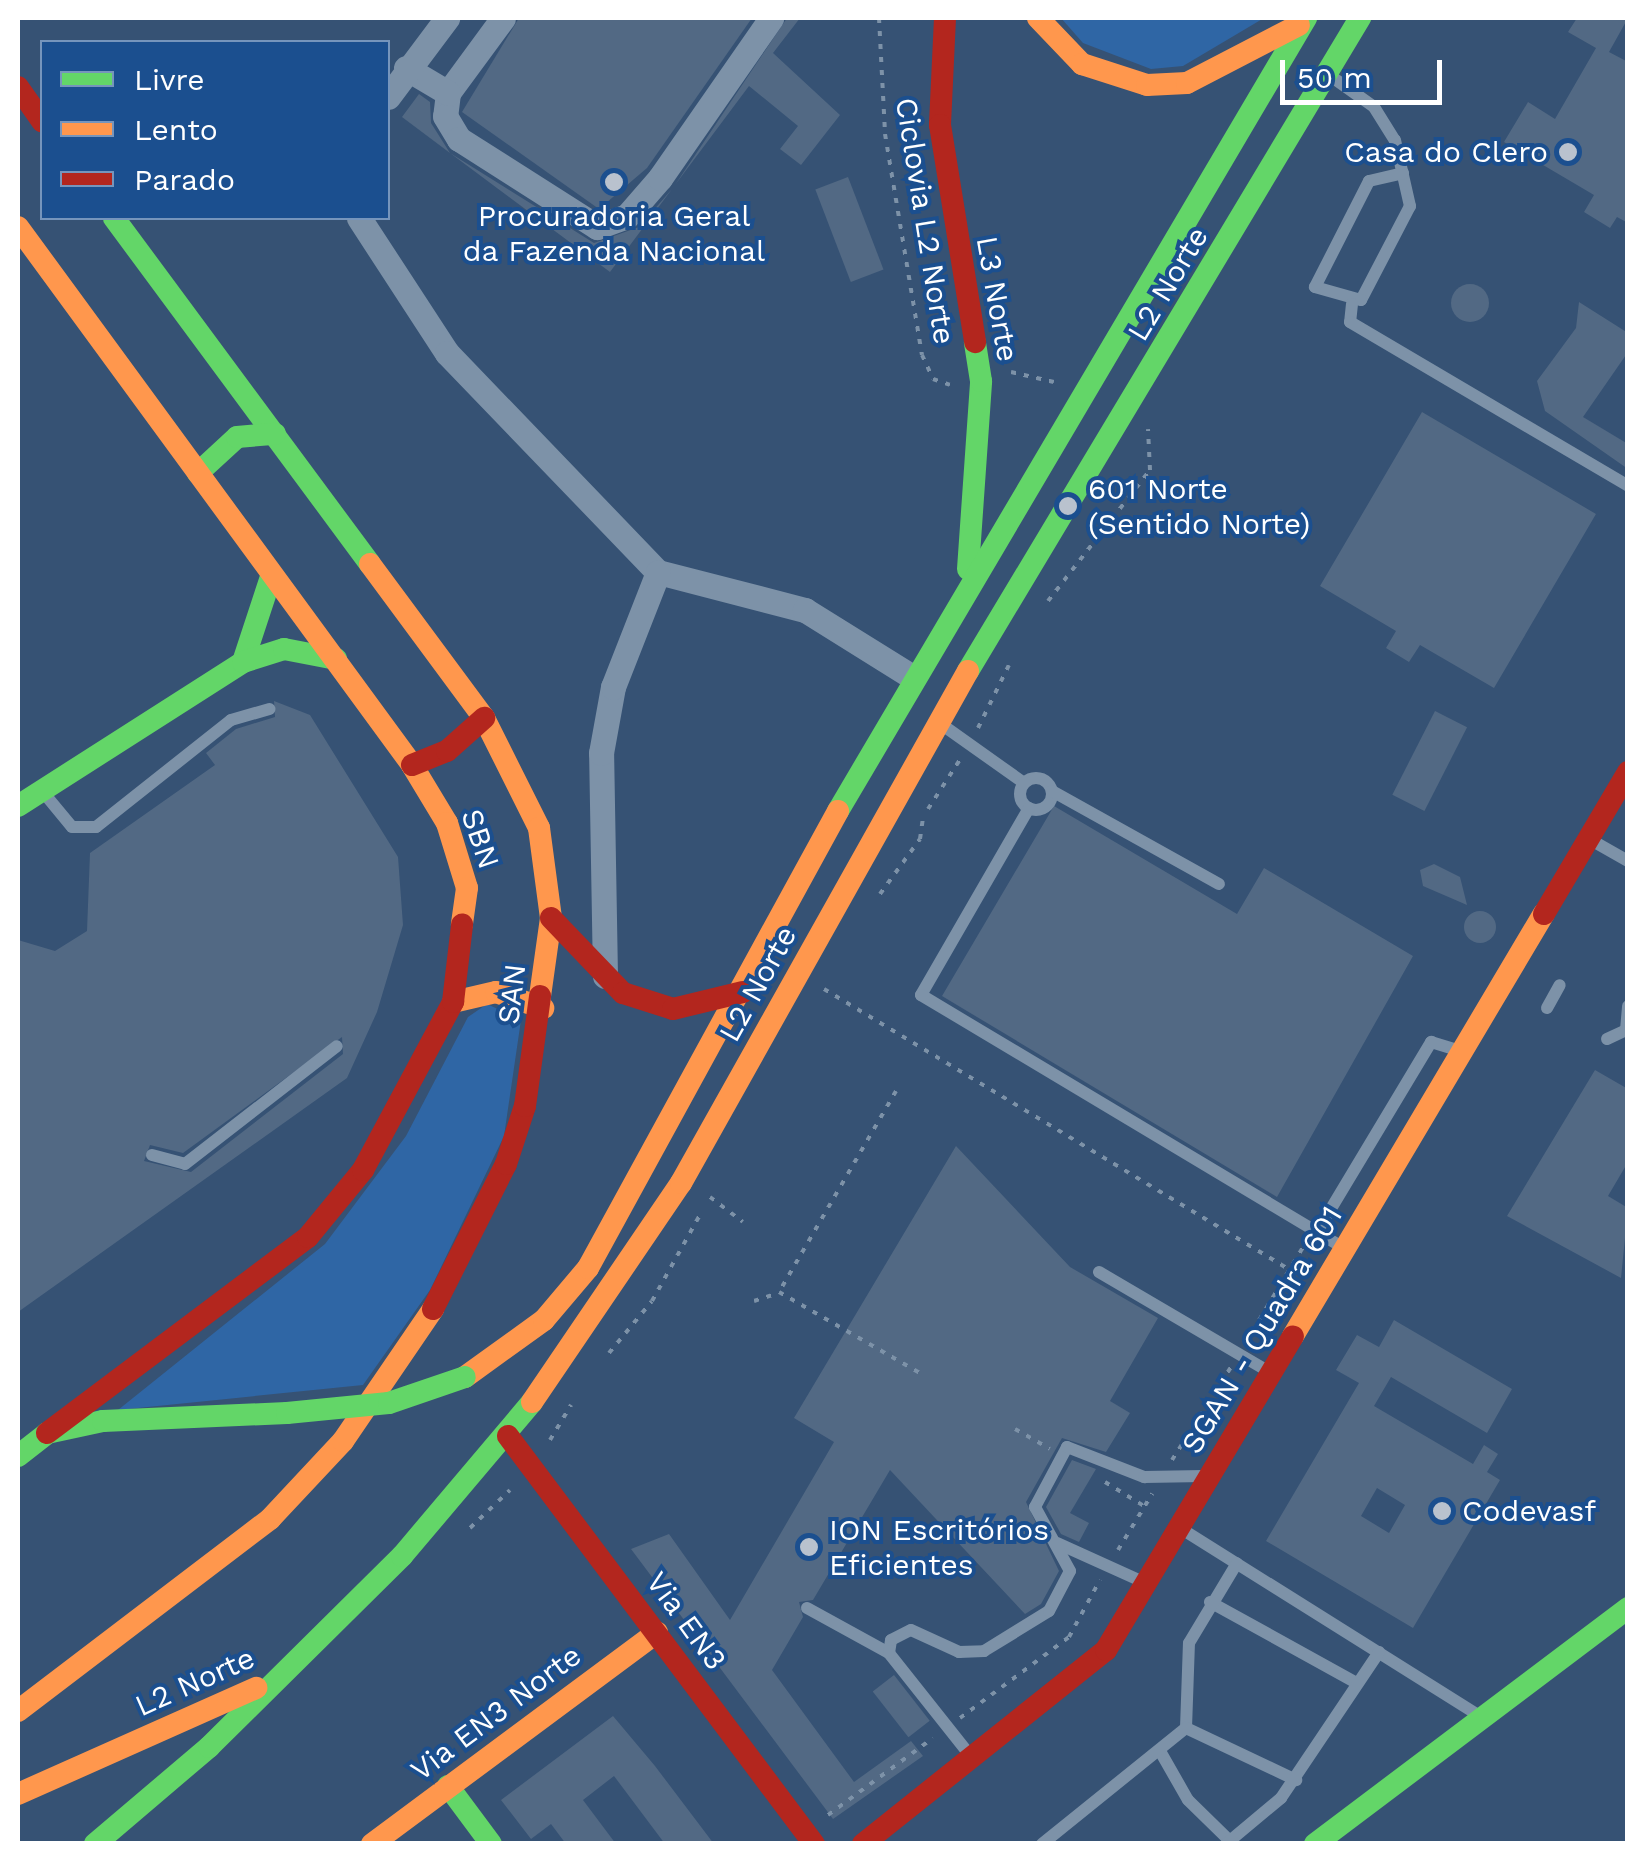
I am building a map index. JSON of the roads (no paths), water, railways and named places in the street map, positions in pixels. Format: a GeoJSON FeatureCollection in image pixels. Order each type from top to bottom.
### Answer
{"type":"FeatureCollection","features":[{"type":"Feature","properties":{"kind":"main road","name":"L3 Norte"},"geometry":{"type":"LineString","coordinates":[[944,18],[940,125],[981,382],[978,512],[964,591]]}},
{"type":"Feature","properties":{"kind":"main road"},"geometry":{"type":"LineString","coordinates":[[1038,18],[1082,64],[1148,84],[1201,77],[1304,20]]}},
{"type":"Feature","properties":{"kind":"main road","name":"L2 Norte"},"geometry":{"type":"LineString","coordinates":[[18,1794],[276,1680],[508,1436],[681,1183],[939,723],[1360,18]]}},
{"type":"Feature","properties":{"kind":"main road"},"geometry":{"type":"LineString","coordinates":[[1315,97],[1373,18]]}},
{"type":"Feature","properties":{"kind":"main road","name":"L2 Norte"},"geometry":{"type":"LineString","coordinates":[[18,1456],[47,1434],[154,1417],[286,1414],[389,1403],[466,1377],[544,1320],[588,1268],[911,676],[1304,20]]}},
{"type":"Feature","properties":{"kind":"main road"},"geometry":{"type":"LineString","coordinates":[[18,87],[40,118]]}},
{"type":"Feature","properties":{"kind":"main road","name":"SAN"},"geometry":{"type":"LineString","coordinates":[[18,1711],[270,1519],[343,1442],[483,1220],[526,1106],[543,1008],[551,918],[539,828],[484,718],[115,220]]}},
{"type":"Feature","properties":{"kind":"main road","name":"SBN"},"geometry":{"type":"LineString","coordinates":[[18,227],[412,765],[462,860],[466,928],[453,1002],[394,1122],[308,1237],[47,1434]]}},
{"type":"Feature","properties":{"kind":"main road"},"geometry":{"type":"LineString","coordinates":[[198,473],[237,437],[275,434]]}},
{"type":"Feature","properties":{"kind":"main road"},"geometry":{"type":"LineString","coordinates":[[243,662],[272,578]]}},
{"type":"Feature","properties":{"kind":"main road"},"geometry":{"type":"LineString","coordinates":[[18,806],[243,662],[284,649],[336,659]]}},
{"type":"Feature","properties":{"kind":"main road"},"geometry":{"type":"LineString","coordinates":[[412,765],[447,751],[484,718]]}},
{"type":"Feature","properties":{"kind":"main road","name":"SGAN - Quadra 601"},"geometry":{"type":"LineString","coordinates":[[864,1844],[1075,1683],[1150,1585],[1270,1372],[1628,772]]}},
{"type":"Feature","properties":{"kind":"main road"},"geometry":{"type":"LineString","coordinates":[[551,918],[606,981],[673,1009],[742,992]]}},
{"type":"Feature","properties":{"kind":"main road"},"geometry":{"type":"LineString","coordinates":[[453,1002],[496,992],[543,1008]]}},
{"type":"Feature","properties":{"kind":"main road","name":"Via EN3"},"geometry":{"type":"LineString","coordinates":[[508,1436],[814,1844]]}},
{"type":"Feature","properties":{"kind":"main road"},"geometry":{"type":"LineString","coordinates":[[1314,1844],[1628,1608]]}},
{"type":"Feature","properties":{"kind":"main road","name":"Via EN3 Norte"},"geometry":{"type":"LineString","coordinates":[[372,1844],[657,1632]]}},
{"type":"Feature","properties":{"kind":"main road"},"geometry":{"type":"LineString","coordinates":[[95,1844],[276,1680]]}},
{"type":"Feature","properties":{"kind":"main road"},"geometry":{"type":"LineString","coordinates":[[448,1786],[491,1844]]}},
{"type":"Feature","properties":{"kind":"street"},"geometry":{"type":"LineString","coordinates":[[390,94],[447,18]]}},
{"type":"Feature","properties":{"kind":"street"},"geometry":{"type":"LineString","coordinates":[[503,18],[448,93],[445,116],[459,140],[597,228],[627,216],[660,178],[771,18]]}},
{"type":"Feature","properties":{"kind":"street"},"geometry":{"type":"LineString","coordinates":[[406,68],[448,93]]}},
{"type":"Feature","properties":{"kind":"street"},"geometry":{"type":"LineString","coordinates":[[360,220],[447,354],[658,572],[805,610],[911,676]]}},
{"type":"Feature","properties":{"kind":"street"},"geometry":{"type":"LineString","coordinates":[[606,981],[601,753],[612,688],[658,572]]}},
{"type":"Feature","properties":{"kind":"lane"},"geometry":{"type":"LineString","coordinates":[[1332,77],[1374,107],[1403,173],[1410,206],[1352,304],[1350,322],[1628,486]]}},
{"type":"Feature","properties":{"kind":"lane"},"geometry":{"type":"LineString","coordinates":[[1352,304],[1314,280],[1368,181],[1403,173]]}},
{"type":"Feature","properties":{"kind":"lane"},"geometry":{"type":"LineString","coordinates":[[42,790],[72,827],[96,827],[231,720],[269,709]]}},
{"type":"Feature","properties":{"kind":"lane"},"geometry":{"type":"LineString","coordinates":[[939,723],[1024,783],[1029,808],[921,995],[1344,1248]]}},
{"type":"Feature","properties":{"kind":"lane"},"geometry":{"type":"LineString","coordinates":[[1024,783],[1037,778],[1052,792],[1219,884]]}},
{"type":"Feature","properties":{"kind":"lane"},"geometry":{"type":"LineString","coordinates":[[1029,808],[1048,804],[1052,792]]}},
{"type":"Feature","properties":{"kind":"lane"},"geometry":{"type":"LineString","coordinates":[[1588,839],[1628,861]]}},
{"type":"Feature","properties":{"kind":"lane"},"geometry":{"type":"LineString","coordinates":[[1547,1008],[1560,984]]}},
{"type":"Feature","properties":{"kind":"lane"},"geometry":{"type":"LineString","coordinates":[[1608,1039],[1626,1030],[1628,1006]]}},
{"type":"Feature","properties":{"kind":"lane"},"geometry":{"type":"LineString","coordinates":[[1315,1231],[1431,1042],[1464,1052]]}},
{"type":"Feature","properties":{"kind":"lane"},"geometry":{"type":"LineString","coordinates":[[152,1154],[185,1164],[337,1046]]}},
{"type":"Feature","properties":{"kind":"lane"},"geometry":{"type":"LineString","coordinates":[[1100,1272],[1270,1372]]}},
{"type":"Feature","properties":{"kind":"lane"},"geometry":{"type":"LineString","coordinates":[[889,1653],[900,1630],[984,1651],[1050,1611],[1070,1571],[1035,1507],[1067,1447],[1161,1479],[1210,1476]]}},
{"type":"Feature","properties":{"kind":"lane"},"geometry":{"type":"LineString","coordinates":[[1180,1528],[1483,1717]]}},
{"type":"Feature","properties":{"kind":"lane"},"geometry":{"type":"LineString","coordinates":[[1057,1542],[1150,1585]]}},
{"type":"Feature","properties":{"kind":"lane"},"geometry":{"type":"LineString","coordinates":[[1186,1728],[1184,1667],[1210,1602],[1237,1563]]}},
{"type":"Feature","properties":{"kind":"lane"},"geometry":{"type":"LineString","coordinates":[[1210,1602],[1358,1683]]}},
{"type":"Feature","properties":{"kind":"lane"},"geometry":{"type":"LineString","coordinates":[[807,1608],[889,1653],[973,1760]]}},
{"type":"Feature","properties":{"kind":"lane"},"geometry":{"type":"LineString","coordinates":[[1160,1751],[1188,1800],[1228,1842],[1296,1780],[1380,1652]]}},
{"type":"Feature","properties":{"kind":"lane"},"geometry":{"type":"LineString","coordinates":[[1042,1844],[1186,1728]]}},
{"type":"Feature","properties":{"kind":"lane"},"geometry":{"type":"LineString","coordinates":[[1186,1728],[1296,1780]]}},
{"type":"Feature","properties":{"kind":"place","name":"Casa do Clero"},"geometry":{"type":"Point","coordinates":[1568,152]}},
{"type":"Feature","properties":{"kind":"place","name":"Procuradoria Geral da Fazenda Nacional"},"geometry":{"type":"Point","coordinates":[614,182]}},
{"type":"Feature","properties":{"kind":"place","name":"601 Norte (Sentido Norte)"},"geometry":{"type":"Point","coordinates":[1068,506]}},
{"type":"Feature","properties":{"kind":"place","name":"Codevasf"},"geometry":{"type":"Point","coordinates":[1442,1511]}},
{"type":"Feature","properties":{"kind":"place","name":"ION Escritórios Eficientes"},"geometry":{"type":"Point","coordinates":[809,1547]}}]}
